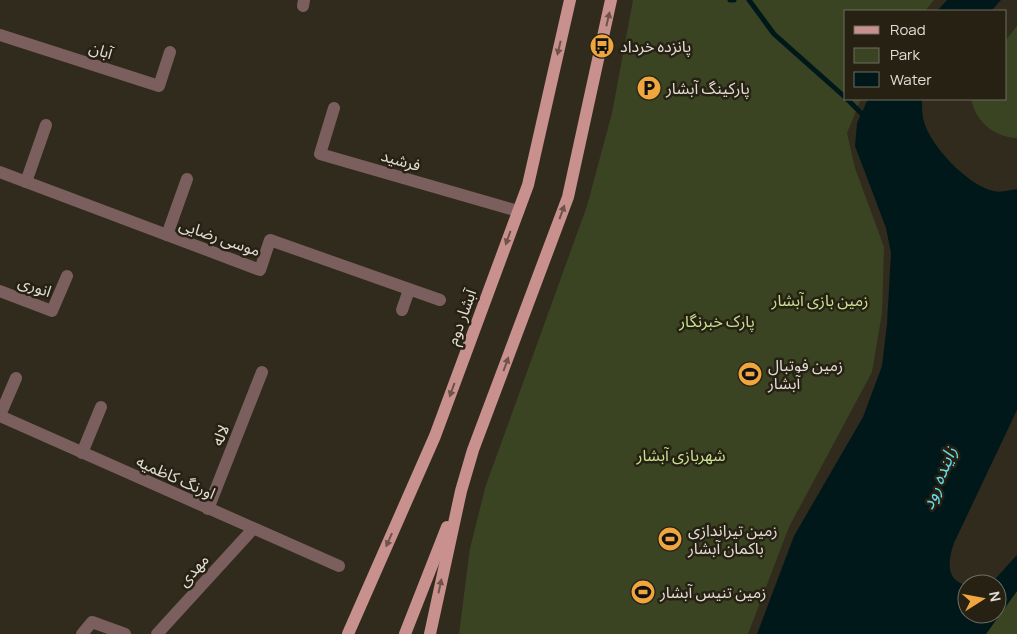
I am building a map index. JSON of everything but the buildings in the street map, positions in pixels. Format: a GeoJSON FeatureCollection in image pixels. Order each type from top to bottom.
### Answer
{"type":"FeatureCollection","features":[{"type":"Feature","properties":{"kind":"main road","name":"آبشار دوم"},"geometry":{"type":"LineString","coordinates":[[348,634],[435,436],[528,185],[570,0]]}},
{"type":"Feature","properties":{"kind":"main road"},"geometry":{"type":"LineString","coordinates":[[405,634],[461,491],[474,450],[568,197],[612,0]]}},
{"type":"Feature","properties":{"kind":"main road"},"geometry":{"type":"LineString","coordinates":[[430,634],[461,491]]}},
{"type":"Feature","properties":{"kind":"street","name":"آبان"},"geometry":{"type":"LineString","coordinates":[[0,35],[159,86],[170,52]]}},
{"type":"Feature","properties":{"kind":"street","name":"فرشید"},"geometry":{"type":"LineString","coordinates":[[334,108],[320,154],[518,211]]}},
{"type":"Feature","properties":{"kind":"street"},"geometry":{"type":"LineString","coordinates":[[26,182],[46,125]]}},
{"type":"Feature","properties":{"kind":"street","name":"موسی رضایی"},"geometry":{"type":"LineString","coordinates":[[0,172],[260,270],[270,240],[440,300]]}},
{"type":"Feature","properties":{"kind":"street"},"geometry":{"type":"LineString","coordinates":[[167,235],[187,179]]}},
{"type":"Feature","properties":{"kind":"street","name":"انوری"},"geometry":{"type":"LineString","coordinates":[[0,291],[52,311],[67,276]]}},
{"type":"Feature","properties":{"kind":"street"},"geometry":{"type":"LineString","coordinates":[[402,310],[409,290]]}},
{"type":"Feature","properties":{"kind":"street","name":"لاله"},"geometry":{"type":"LineString","coordinates":[[208,509],[262,372]]}},
{"type":"Feature","properties":{"kind":"street"},"geometry":{"type":"LineString","coordinates":[[0,416],[16,378]]}},
{"type":"Feature","properties":{"kind":"street"},"geometry":{"type":"LineString","coordinates":[[82,453],[101,407]]}},
{"type":"Feature","properties":{"kind":"street","name":"اورنگ کاظمیه"},"geometry":{"type":"LineString","coordinates":[[0,416],[339,566]]}},
{"type":"Feature","properties":{"kind":"street","name":"مهدی"},"geometry":{"type":"LineString","coordinates":[[157,634],[253,529]]}},
{"type":"Feature","properties":{"kind":"street"},"geometry":{"type":"LineString","coordinates":[[82,634],[92,622],[125,634]]}},
{"type":"Feature","properties":{"kind":"green space","name":"پارک خبرنگار"},"geometry":{"type":"Polygon","coordinates":[[[633,0],[934,0],[926,10],[844,10],[844,100],[861,100],[847,133],[855,168],[884,247],[882,313],[872,372],[789,527],[748,634],[459,634],[470,548],[486,485],[587,206],[612,113],[633,0]]]}},
{"type":"Feature","properties":{"kind":"green space"},"geometry":{"type":"Polygon","coordinates":[[[1017,26],[1017,138],[1001,135],[987,127],[977,115],[971,100],[1007,100],[1007,39],[1017,26]]]}},
{"type":"Feature","properties":{"kind":"green space"},"geometry":{"type":"Polygon","coordinates":[[[1017,591],[1017,634],[986,634],[993,624],[1007,624],[1007,605],[1017,591]]]}},
{"type":"Feature","properties":{"kind":"water"},"geometry":{"type":"Polygon","coordinates":[[[947,0],[1001,0],[992,10],[938,10],[947,0]]]}},
{"type":"Feature","properties":{"kind":"water","name":"زاینده رود"},"geometry":{"type":"Polygon","coordinates":[[[868,100],[922,100],[923,118],[926,128],[941,151],[961,173],[994,191],[1000,192],[1017,189],[1017,410],[954,543],[950,556],[950,569],[957,581],[957,624],[993,624],[986,634],[757,634],[794,536],[863,417],[882,366],[887,324],[891,253],[886,228],[855,146],[857,123],[868,100]]]}},
{"type":"Feature","properties":{"kind":"water"},"geometry":{"type":"Polygon","coordinates":[[[1017,555],[1017,591],[1007,605],[1007,574],[1000,574],[1017,555]]]}},
{"type":"Feature","properties":{"kind":"waterway"},"geometry":{"type":"LineString","coordinates":[[749,0],[774,34],[844,96]]}},
{"type":"Feature","properties":{"kind":"waterway"},"geometry":{"type":"LineString","coordinates":[[848,100],[864,116]]}},
{"type":"Feature","properties":{"kind":"place","name":"پانزده خرداد"},"geometry":{"type":"Point","coordinates":[602,46]}},
{"type":"Feature","properties":{"kind":"place","name":"پارکینگ آبشار"},"geometry":{"type":"Point","coordinates":[649,88]}},
{"type":"Feature","properties":{"kind":"place","name":"زمین فوتبال آبشار"},"geometry":{"type":"Point","coordinates":[750,374]}},
{"type":"Feature","properties":{"kind":"place","name":"زمین تیراندازی باکمان آبشار"},"geometry":{"type":"Point","coordinates":[670,539]}},
{"type":"Feature","properties":{"kind":"place","name":"زمین تنیس آبشار"},"geometry":{"type":"Point","coordinates":[643,592]}},
{"type":"Feature","properties":{"kind":"park label","name":"زمین بازی آبشار"},"geometry":{"type":"Point","coordinates":[820,300]}},
{"type":"Feature","properties":{"kind":"park label","name":"شهربازی آبشار"},"geometry":{"type":"Point","coordinates":[681,455]}}]}
